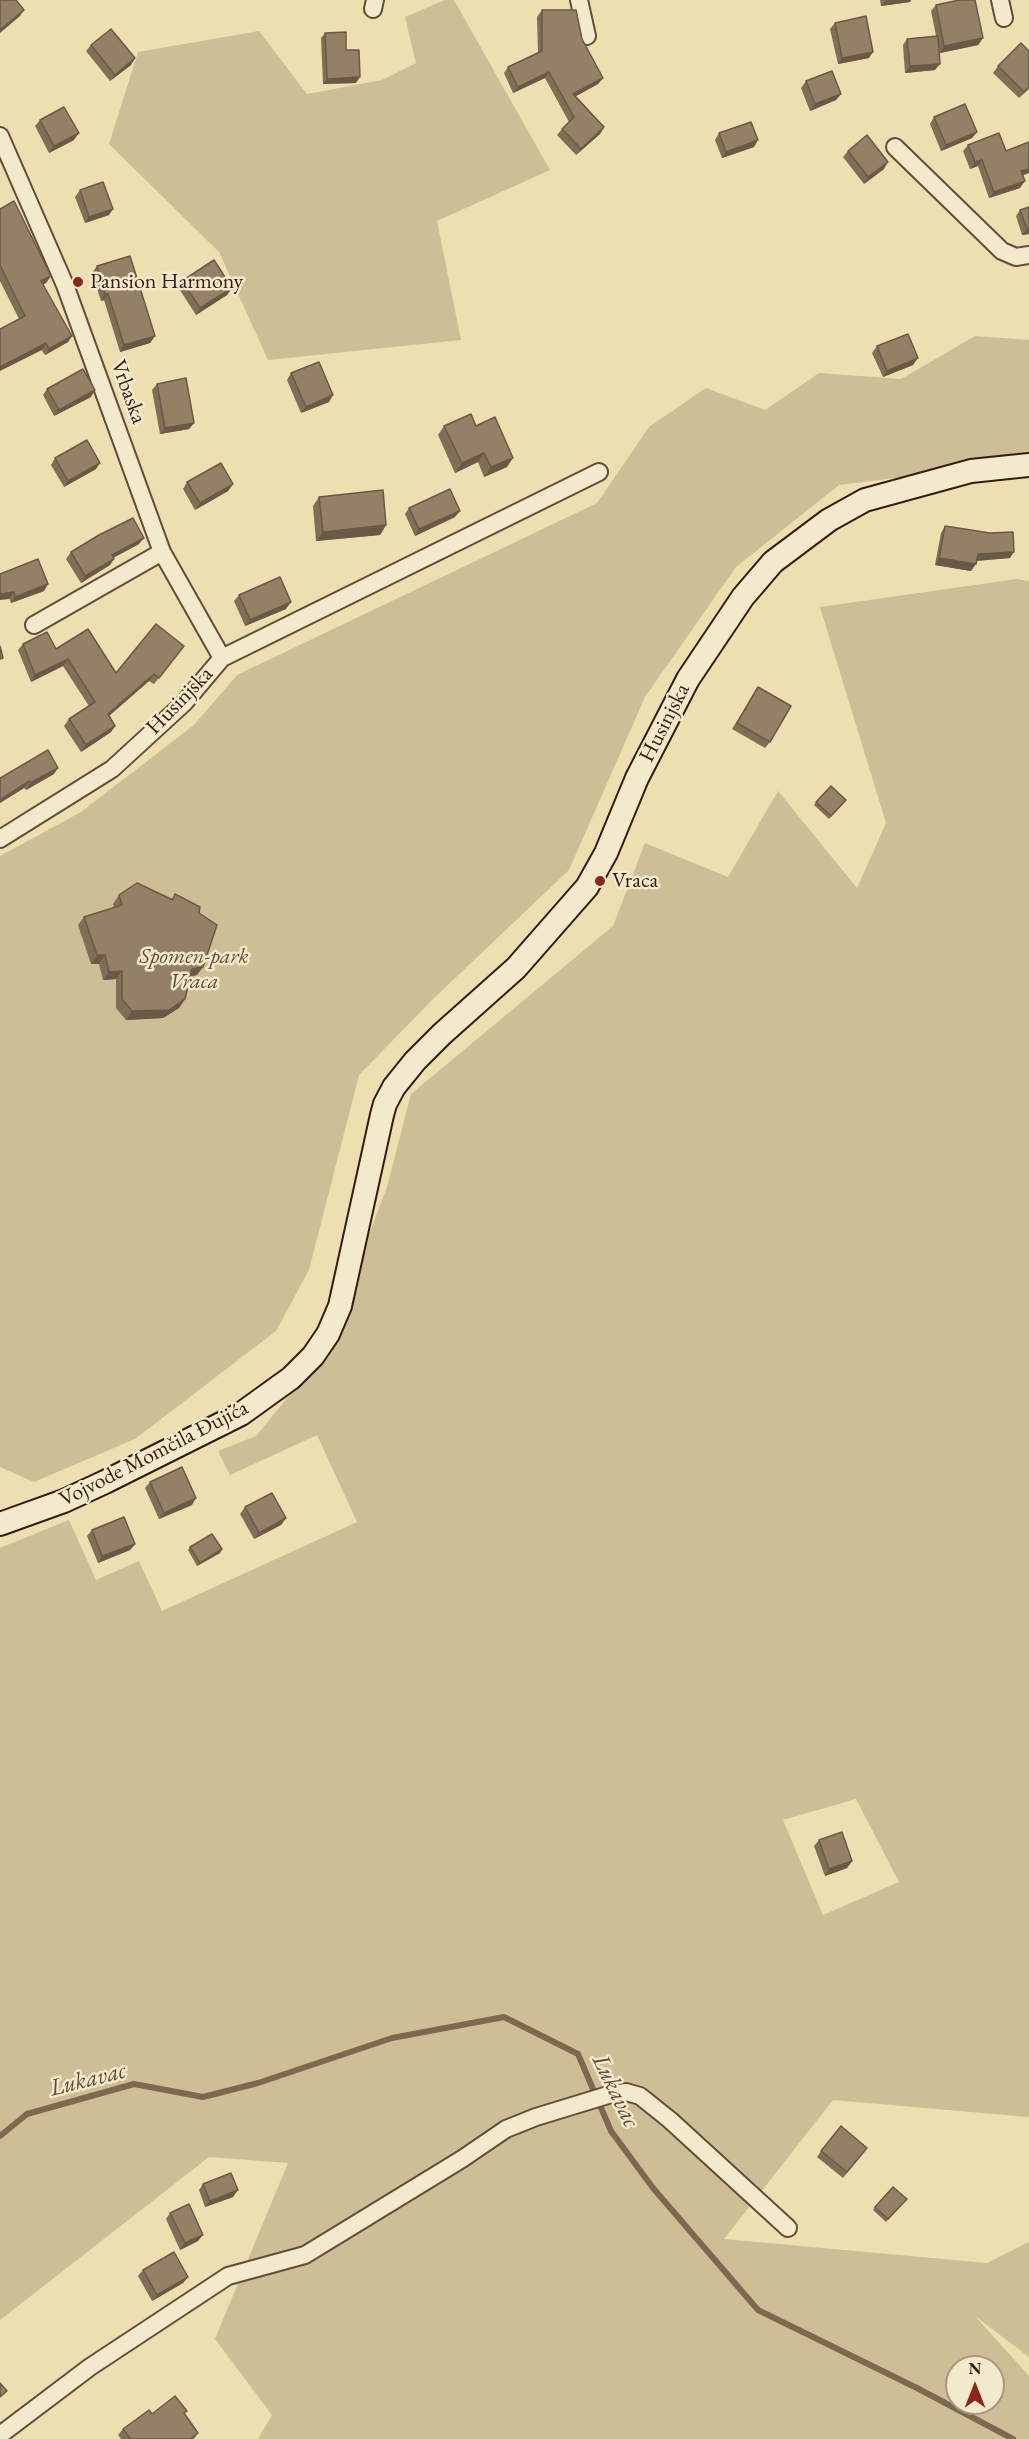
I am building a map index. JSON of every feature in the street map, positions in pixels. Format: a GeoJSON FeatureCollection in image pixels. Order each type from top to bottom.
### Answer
{"type":"FeatureCollection","features":[{"type":"Feature","properties":{"kind":"main road","name":"Husinjska"},"geometry":{"type":"LineString","coordinates":[[388,1099],[415,1061],[516,968],[565,915],[587,887],[606,853],[637,778],[688,678],[742,597],[773,562],[829,520],[865,500],[971,471],[1029,465]]}},
{"type":"Feature","properties":{"kind":"main road","name":"Vojvode Momčila Đujića"},"geometry":{"type":"LineString","coordinates":[[0,1524],[95,1487],[241,1414],[291,1378],[313,1356],[328,1334],[340,1306],[382,1115],[388,1099]]}},
{"type":"Feature","properties":{"kind":"street"},"geometry":{"type":"LineString","coordinates":[[579,0],[587,36]]}},
{"type":"Feature","properties":{"kind":"street"},"geometry":{"type":"LineString","coordinates":[[1000,0],[1004,18]]}},
{"type":"Feature","properties":{"kind":"street","name":"Vrbaska"},"geometry":{"type":"LineString","coordinates":[[0,136],[65,285],[162,552],[222,658]]}},
{"type":"Feature","properties":{"kind":"street"},"geometry":{"type":"LineString","coordinates":[[895,147],[1002,251],[1016,257],[1029,255]]}},
{"type":"Feature","properties":{"kind":"street","name":"Husinjska"},"geometry":{"type":"LineString","coordinates":[[0,840],[112,769],[184,703],[222,658],[599,472]]}},
{"type":"Feature","properties":{"kind":"street"},"geometry":{"type":"LineString","coordinates":[[34,625],[162,552]]}},
{"type":"Feature","properties":{"kind":"street"},"geometry":{"type":"LineString","coordinates":[[0,2435],[99,2361],[228,2276],[305,2255],[462,2159],[506,2129],[608,2095],[626,2092],[640,2096],[670,2120],[788,2228]]}},
{"type":"Feature","properties":{"kind":"green space"},"geometry":{"type":"Polygon","coordinates":[[[445,0],[454,0],[550,170],[437,221],[461,340],[268,360],[219,252],[109,144],[138,52],[259,31],[307,94],[382,80],[416,63],[405,17],[445,0]]]}},
{"type":"Feature","properties":{"kind":"green space","name":"Spomen-park Vraca"},"geometry":{"type":"Polygon","coordinates":[[[975,336],[1029,340],[1029,461],[839,485],[736,567],[645,697],[569,870],[432,1000],[359,1075],[309,1270],[276,1331],[135,1439],[34,1482],[0,1467],[0,856],[81,812],[194,725],[237,675],[597,503],[649,427],[706,388],[765,410],[819,373],[901,379],[975,336]]]}},
{"type":"Feature","properties":{"kind":"green space"},"geometry":{"type":"Polygon","coordinates":[[[1017,579],[1029,581],[1029,2117],[833,2100],[724,2239],[987,2263],[1029,2242],[1029,2357],[975,2316],[1029,2376],[1029,2439],[258,2439],[272,2415],[215,2339],[288,2163],[209,2157],[0,2320],[0,1548],[69,1520],[96,1580],[139,1561],[162,1611],[357,1522],[317,1435],[230,1475],[218,1451],[256,1436],[324,1353],[387,1187],[411,1094],[613,926],[645,843],[728,877],[778,791],[857,888],[886,823],[820,607],[1017,579]],[[856,1799],[783,1820],[823,1915],[899,1882],[856,1799]]]}},
{"type":"Feature","properties":{"kind":"building"},"geometry":{"type":"Polygon","coordinates":[[[0,0],[16,0],[24,10],[0,30],[0,0]]]}},
{"type":"Feature","properties":{"kind":"building"},"geometry":{"type":"Polygon","coordinates":[[[959,0],[975,0],[983,38],[944,46],[936,5],[959,0]]]}},
{"type":"Feature","properties":{"kind":"building"},"geometry":{"type":"Polygon","coordinates":[[[542,10],[576,10],[582,39],[603,78],[573,94],[604,127],[581,149],[562,129],[574,117],[549,72],[518,87],[508,67],[542,51],[542,10]]]}},
{"type":"Feature","properties":{"kind":"building"},"geometry":{"type":"Polygon","coordinates":[[[866,16],[873,52],[842,58],[835,23],[866,16]]]}},
{"type":"Feature","properties":{"kind":"building"},"geometry":{"type":"Polygon","coordinates":[[[111,29],[135,58],[115,75],[91,45],[111,29]]]}},
{"type":"Feature","properties":{"kind":"building"},"geometry":{"type":"Polygon","coordinates":[[[346,32],[346,50],[359,50],[360,77],[327,79],[325,33],[346,32]]]}},
{"type":"Feature","properties":{"kind":"building"},"geometry":{"type":"Polygon","coordinates":[[[938,36],[940,64],[910,66],[907,39],[938,36]]]}},
{"type":"Feature","properties":{"kind":"building"},"geometry":{"type":"Polygon","coordinates":[[[1021,43],[1029,51],[1029,87],[1024,92],[998,66],[1021,43]]]}},
{"type":"Feature","properties":{"kind":"building"},"geometry":{"type":"Polygon","coordinates":[[[832,71],[841,94],[815,104],[806,81],[832,71]]]}},
{"type":"Feature","properties":{"kind":"building"},"geometry":{"type":"Polygon","coordinates":[[[965,104],[977,132],[946,145],[934,117],[965,104]]]}},
{"type":"Feature","properties":{"kind":"building"},"geometry":{"type":"Polygon","coordinates":[[[64,107],[79,133],[54,146],[40,120],[64,107]]]}},
{"type":"Feature","properties":{"kind":"building"},"geometry":{"type":"Polygon","coordinates":[[[751,122],[758,140],[726,152],[719,133],[751,122]]]}},
{"type":"Feature","properties":{"kind":"building"},"geometry":{"type":"Polygon","coordinates":[[[999,133],[1006,151],[1029,142],[1029,169],[1021,171],[1025,181],[994,192],[982,160],[975,162],[968,145],[999,133]]]}},
{"type":"Feature","properties":{"kind":"building"},"geometry":{"type":"Polygon","coordinates":[[[867,135],[888,162],[868,177],[848,151],[867,135]]]}},
{"type":"Feature","properties":{"kind":"building"},"geometry":{"type":"Polygon","coordinates":[[[103,182],[113,209],[89,217],[80,190],[103,182]]]}},
{"type":"Feature","properties":{"kind":"building"},"geometry":{"type":"Polygon","coordinates":[[[14,201],[51,276],[41,281],[72,336],[49,349],[46,343],[0,367],[0,329],[25,316],[0,265],[0,209],[14,201]]]}},
{"type":"Feature","properties":{"kind":"building"},"geometry":{"type":"Polygon","coordinates":[[[1029,207],[1029,228],[1027,229],[1020,210],[1029,207]]]}},
{"type":"Feature","properties":{"kind":"building"},"geometry":{"type":"Polygon","coordinates":[[[130,256],[155,336],[124,345],[97,266],[130,256]]]}},
{"type":"Feature","properties":{"kind":"building"},"geometry":{"type":"Polygon","coordinates":[[[214,260],[232,288],[200,308],[182,281],[214,260]]]}},
{"type":"Feature","properties":{"kind":"building"},"geometry":{"type":"Polygon","coordinates":[[[908,334],[918,358],[887,371],[877,346],[908,334]]]}},
{"type":"Feature","properties":{"kind":"building"},"geometry":{"type":"Polygon","coordinates":[[[319,362],[333,395],[306,407],[291,373],[319,362]]]}},
{"type":"Feature","properties":{"kind":"building"},"geometry":{"type":"Polygon","coordinates":[[[83,369],[95,390],[59,410],[47,389],[83,369]]]}},
{"type":"Feature","properties":{"kind":"building"},"geometry":{"type":"Polygon","coordinates":[[[186,378],[194,423],[165,428],[157,384],[186,378]]]}},
{"type":"Feature","properties":{"kind":"building"},"geometry":{"type":"Polygon","coordinates":[[[471,414],[476,426],[495,417],[513,458],[491,467],[484,453],[462,463],[444,426],[471,414]]]}},
{"type":"Feature","properties":{"kind":"building"},"geometry":{"type":"Polygon","coordinates":[[[87,440],[100,463],[68,481],[55,458],[87,440]]]}},
{"type":"Feature","properties":{"kind":"building"},"geometry":{"type":"Polygon","coordinates":[[[221,463],[233,484],[200,503],[187,482],[221,463]]]}},
{"type":"Feature","properties":{"kind":"building"},"geometry":{"type":"Polygon","coordinates":[[[450,489],[460,511],[419,529],[409,508],[450,489]]]}},
{"type":"Feature","properties":{"kind":"building"},"geometry":{"type":"Polygon","coordinates":[[[383,490],[386,525],[323,532],[319,497],[383,490]]]}},
{"type":"Feature","properties":{"kind":"building"},"geometry":{"type":"Polygon","coordinates":[[[133,518],[144,538],[112,555],[114,559],[85,576],[71,552],[133,518]]]}},
{"type":"Feature","properties":{"kind":"building"},"geometry":{"type":"Polygon","coordinates":[[[945,526],[990,533],[1013,532],[1014,552],[978,554],[976,564],[939,558],[945,526]]]}},
{"type":"Feature","properties":{"kind":"building"},"geometry":{"type":"Polygon","coordinates":[[[38,559],[48,584],[15,597],[14,592],[0,594],[0,574],[38,559]]]}},
{"type":"Feature","properties":{"kind":"building"},"geometry":{"type":"Polygon","coordinates":[[[280,577],[291,602],[250,620],[239,595],[280,577]]]}},
{"type":"Feature","properties":{"kind":"building"},"geometry":{"type":"Polygon","coordinates":[[[156,624],[184,646],[159,678],[154,674],[108,714],[115,726],[86,745],[69,719],[95,702],[68,659],[35,675],[23,644],[47,632],[56,649],[88,629],[116,673],[156,624]]]}},
{"type":"Feature","properties":{"kind":"building"},"geometry":{"type":"Polygon","coordinates":[[[758,687],[791,706],[770,742],[737,723],[758,687]]]}},
{"type":"Feature","properties":{"kind":"building"},"geometry":{"type":"Polygon","coordinates":[[[48,750],[58,768],[30,783],[29,781],[0,800],[0,778],[48,750]]]}},
{"type":"Feature","properties":{"kind":"building"},"geometry":{"type":"Polygon","coordinates":[[[831,786],[846,800],[831,816],[816,802],[831,786]]]}},
{"type":"Feature","properties":{"kind":"building"},"geometry":{"type":"Polygon","coordinates":[[[137,883],[173,900],[175,894],[200,907],[199,913],[217,925],[203,967],[192,969],[185,999],[169,1010],[132,1011],[122,999],[122,971],[109,972],[105,955],[97,955],[84,917],[122,905],[119,895],[137,883]]]}},
{"type":"Feature","properties":{"kind":"building"},"geometry":{"type":"Polygon","coordinates":[[[182,1467],[196,1498],[164,1513],[150,1482],[182,1467]]]}},
{"type":"Feature","properties":{"kind":"building"},"geometry":{"type":"Polygon","coordinates":[[[272,1493],[286,1518],[259,1533],[245,1507],[272,1493]]]}},
{"type":"Feature","properties":{"kind":"building"},"geometry":{"type":"Polygon","coordinates":[[[124,1517],[135,1544],[102,1556],[92,1530],[124,1517]]]}},
{"type":"Feature","properties":{"kind":"building"},"geometry":{"type":"Polygon","coordinates":[[[212,1534],[222,1549],[200,1563],[190,1547],[212,1534]]]}},
{"type":"Feature","properties":{"kind":"building"},"geometry":{"type":"Polygon","coordinates":[[[842,1832],[852,1861],[829,1869],[819,1840],[842,1832]]]}},
{"type":"Feature","properties":{"kind":"building"},"geometry":{"type":"Polygon","coordinates":[[[841,2126],[867,2148],[847,2172],[821,2151],[841,2126]]]}},
{"type":"Feature","properties":{"kind":"building"},"geometry":{"type":"Polygon","coordinates":[[[231,2173],[238,2190],[210,2201],[203,2184],[231,2173]]]}},
{"type":"Feature","properties":{"kind":"building"},"geometry":{"type":"Polygon","coordinates":[[[893,2187],[907,2199],[888,2219],[875,2207],[893,2187]]]}},
{"type":"Feature","properties":{"kind":"building"},"geometry":{"type":"Polygon","coordinates":[[[189,2204],[203,2235],[185,2243],[170,2213],[189,2204]]]}},
{"type":"Feature","properties":{"kind":"building"},"geometry":{"type":"Polygon","coordinates":[[[174,2252],[188,2277],[157,2295],[143,2270],[174,2252]]]}},
{"type":"Feature","properties":{"kind":"building"},"geometry":{"type":"Polygon","coordinates":[[[0,2383],[7,2391],[0,2397],[0,2383]]]}},
{"type":"Feature","properties":{"kind":"building"},"geometry":{"type":"Polygon","coordinates":[[[175,2396],[187,2411],[184,2413],[198,2433],[190,2439],[131,2439],[123,2429],[149,2410],[152,2414],[175,2396]]]}},
{"type":"Feature","properties":{"kind":"waterway","name":"Lukavac"},"geometry":{"type":"LineString","coordinates":[[0,2136],[27,2114],[134,2084],[203,2097],[258,2083],[392,2038],[504,2017],[578,2054],[611,2131],[653,2188],[758,2310],[917,2388],[1013,2439]]}},
{"type":"Feature","properties":{"kind":"place","name":"Pansion Harmony"},"geometry":{"type":"Point","coordinates":[78,282]}},
{"type":"Feature","properties":{"kind":"place","name":"Vraca"},"geometry":{"type":"Point","coordinates":[600,881]}}]}
